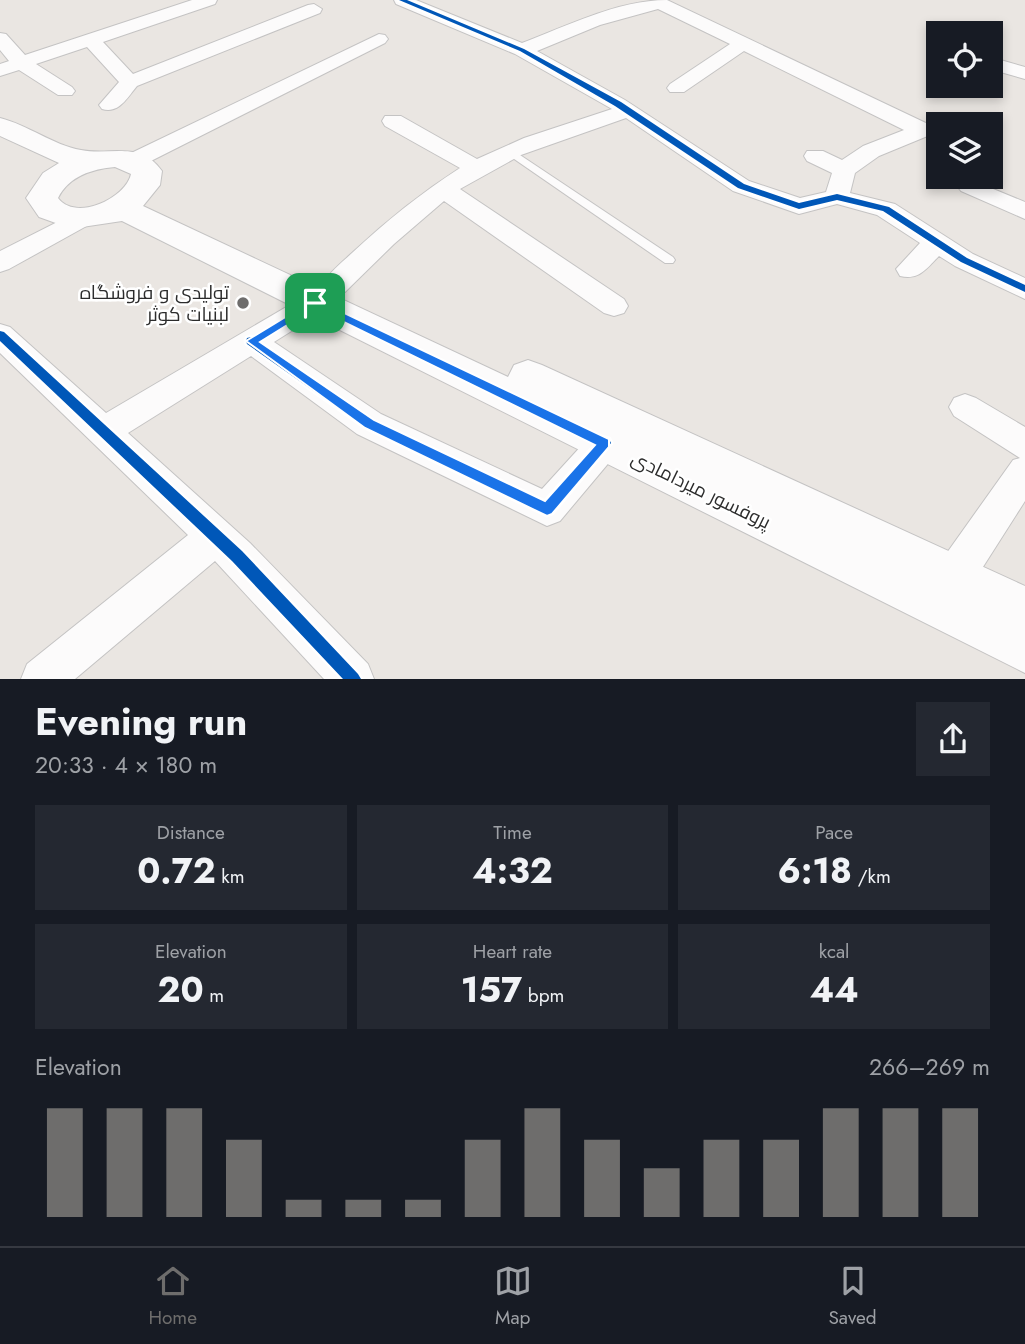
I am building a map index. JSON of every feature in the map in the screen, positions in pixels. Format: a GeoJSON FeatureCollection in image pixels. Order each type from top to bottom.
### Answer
{"type":"FeatureCollection","features":[{"type":"Feature","properties":{"kind":"main road"},"geometry":{"type":"LineString","coordinates":[[0,126],[72,158],[94,161]]}},
{"type":"Feature","properties":{"kind":"main road"},"geometry":{"type":"LineString","coordinates":[[0,146],[48,170],[54,179]]}},
{"type":"Feature","properties":{"kind":"main road"},"geometry":{"type":"LineString","coordinates":[[115,158],[118,194],[66,217],[53,213],[45,206],[42,198],[54,179],[67,170],[94,161],[115,158]]}},
{"type":"Feature","properties":{"kind":"main road","name":"پروفسور میردامادی"},"geometry":{"type":"LineString","coordinates":[[118,194],[129,212],[325,294],[1025,612]]}},
{"type":"Feature","properties":{"kind":"main road","name":"پروفسور میردامادی"},"geometry":{"type":"LineString","coordinates":[[325,294],[605,443],[1025,646]]}},
{"type":"Feature","properties":{"kind":"street"},"geometry":{"type":"LineString","coordinates":[[0,70],[209,0]]}},
{"type":"Feature","properties":{"kind":"street"},"geometry":{"type":"LineString","coordinates":[[401,0],[522,50],[628,111],[741,186],[799,206],[837,197],[886,209],[964,260],[1025,289]]}},
{"type":"Feature","properties":{"kind":"street"},"geometry":{"type":"LineString","coordinates":[[522,50],[594,21],[660,2],[922,130],[871,151],[844,170],[837,197]]}},
{"type":"Feature","properties":{"kind":"street"},"geometry":{"type":"LineString","coordinates":[[109,105],[130,82],[314,9]]}},
{"type":"Feature","properties":{"kind":"street"},"geometry":{"type":"LineString","coordinates":[[0,38],[21,63],[65,91]]}},
{"type":"Feature","properties":{"kind":"street"},"geometry":{"type":"LineString","coordinates":[[0,263],[379,39]]}},
{"type":"Feature","properties":{"kind":"street"},"geometry":{"type":"LineString","coordinates":[[92,41],[130,82]]}},
{"type":"Feature","properties":{"kind":"street"},"geometry":{"type":"LineString","coordinates":[[677,88],[744,43]]}},
{"type":"Feature","properties":{"kind":"street"},"geometry":{"type":"LineString","coordinates":[[1003,67],[1025,73]]}},
{"type":"Feature","properties":{"kind":"street"},"geometry":{"type":"LineString","coordinates":[[103,431],[325,294],[379,242],[476,169],[549,136],[628,111]]}},
{"type":"Feature","properties":{"kind":"street"},"geometry":{"type":"LineString","coordinates":[[393,121],[476,169]]}},
{"type":"Feature","properties":{"kind":"street"},"geometry":{"type":"LineString","coordinates":[[814,156],[844,170]]}},
{"type":"Feature","properties":{"kind":"street"},"geometry":{"type":"LineString","coordinates":[[976,189],[1025,211]]}},
{"type":"Feature","properties":{"kind":"street"},"geometry":{"type":"LineString","coordinates":[[445,190],[614,306]]}},
{"type":"Feature","properties":{"kind":"street"},"geometry":{"type":"LineString","coordinates":[[910,269],[937,242]]}},
{"type":"Feature","properties":{"kind":"street"},"geometry":{"type":"LineString","coordinates":[[0,335],[216,536],[353,679]]}},
{"type":"Feature","properties":{"kind":"street"},"geometry":{"type":"LineString","coordinates":[[251,341],[369,424],[547,509],[605,443]]}},
{"type":"Feature","properties":{"kind":"street"},"geometry":{"type":"LineString","coordinates":[[965,407],[1025,445]]}},
{"type":"Feature","properties":{"kind":"street"},"geometry":{"type":"LineString","coordinates":[[953,578],[1025,471]]}},
{"type":"Feature","properties":{"kind":"street"},"geometry":{"type":"LineString","coordinates":[[42,679],[216,536]]}},
{"type":"Feature","properties":{"kind":"street"},"geometry":{"type":"LineString","coordinates":[[972,620],[1025,670]]}},
{"type":"Feature","properties":{"kind":"lane"},"geometry":{"type":"LineString","coordinates":[[511,152],[669,260]]}},
{"type":"Feature","properties":{"kind":"cycle path"},"geometry":{"type":"LineString","coordinates":[[402,0],[522,50],[618,104],[741,186],[799,206],[837,197],[886,209],[964,260],[1025,289]]}},
{"type":"Feature","properties":{"kind":"cycle path"},"geometry":{"type":"LineString","coordinates":[[0,335],[237,556],[353,679]]}},
{"type":"Feature","properties":{"kind":"cycle path"},"geometry":{"type":"LineString","coordinates":[[251,341],[369,424],[547,509],[605,443]]}},
{"type":"Feature","properties":{"kind":"place","name":"تولیدی و فروشگاه لبنیات کوثر"},"geometry":{"type":"Point","coordinates":[243,303]}},
{"type":"Feature","properties":{"kind":"route"},"geometry":{"type":"LineString","coordinates":[[315,303],[605,443],[547,509],[369,424],[251,341],[315,303]]}}]}
